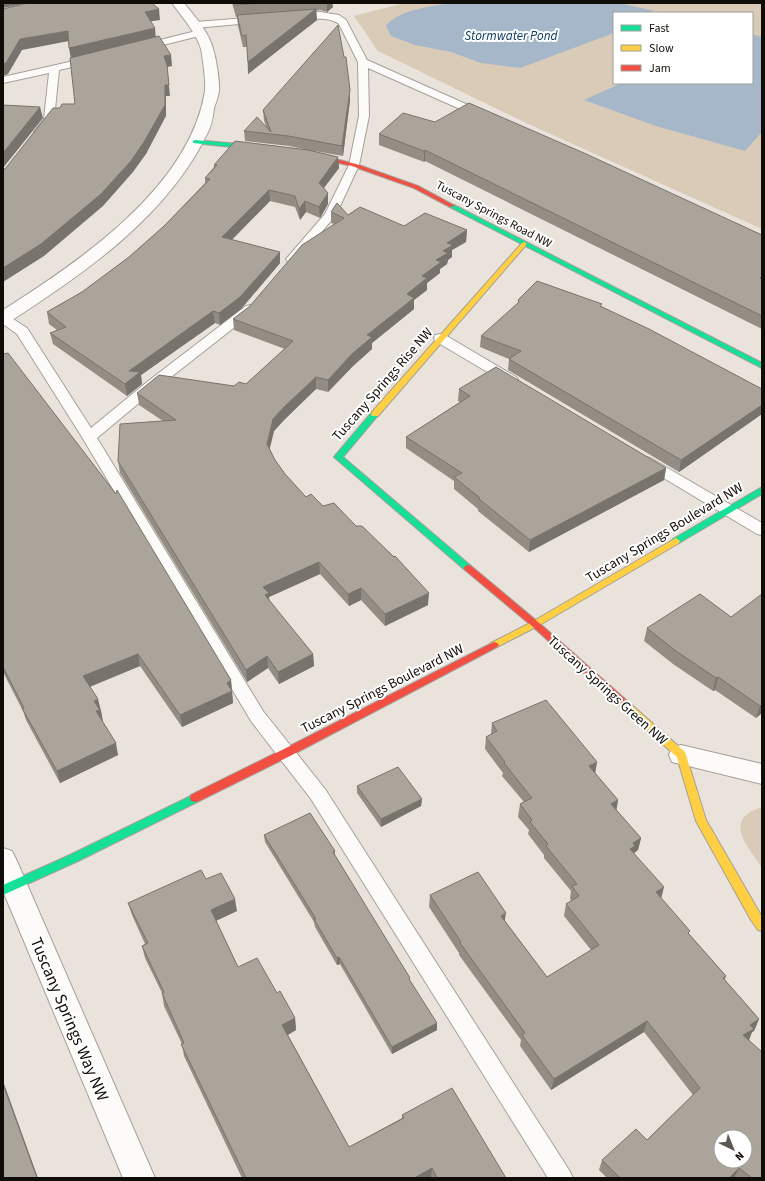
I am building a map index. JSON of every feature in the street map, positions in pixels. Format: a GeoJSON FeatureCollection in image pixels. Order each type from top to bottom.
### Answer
{"type":"FeatureCollection","features":[{"type":"Feature","properties":{"kind":"street"},"geometry":{"type":"LineString","coordinates":[[3,318],[69,275],[122,233],[146,209],[183,164],[204,122],[212,85],[211,67],[207,50],[198,29],[178,3]]}},
{"type":"Feature","properties":{"kind":"street"},"geometry":{"type":"LineString","coordinates":[[195,142],[269,149]]}},
{"type":"Feature","properties":{"kind":"street","name":"Tuscany Springs Road NW"},"geometry":{"type":"LineString","coordinates":[[298,153],[354,165],[416,187],[762,366]]}},
{"type":"Feature","properties":{"kind":"street","name":"Tuscany Springs Rise NW"},"geometry":{"type":"LineString","coordinates":[[524,244],[440,338],[338,457],[535,624]]}},
{"type":"Feature","properties":{"kind":"street","name":"Tuscany Springs Boulevard NW"},"geometry":{"type":"LineString","coordinates":[[8,888],[74,858],[286,753],[535,624],[762,490]]}},
{"type":"Feature","properties":{"kind":"street","name":"Tuscany Springs Green NW"},"geometry":{"type":"LineString","coordinates":[[535,624],[681,755],[762,774]]}},
{"type":"Feature","properties":{"kind":"street","name":"Tuscany Springs Green NW"},"geometry":{"type":"LineString","coordinates":[[681,755],[701,821],[755,917],[762,926]]}},
{"type":"Feature","properties":{"kind":"street","name":"Tuscany Springs Way NW"},"geometry":{"type":"LineString","coordinates":[[3,859],[8,888],[139,1178]]}},
{"type":"Feature","properties":{"kind":"lane"},"geometry":{"type":"LineString","coordinates":[[130,50],[198,29],[277,18],[320,15],[336,17],[343,22],[363,62],[364,116],[354,165],[330,215],[285,267]]}},
{"type":"Feature","properties":{"kind":"lane"},"geometry":{"type":"LineString","coordinates":[[3,80],[100,58]]}},
{"type":"Feature","properties":{"kind":"lane"},"geometry":{"type":"LineString","coordinates":[[363,62],[494,120]]}},
{"type":"Feature","properties":{"kind":"lane"},"geometry":{"type":"LineString","coordinates":[[31,142],[49,119],[54,69]]}},
{"type":"Feature","properties":{"kind":"lane"},"geometry":{"type":"LineString","coordinates":[[89,437],[152,385],[246,313],[256,302]]}},
{"type":"Feature","properties":{"kind":"lane"},"geometry":{"type":"LineString","coordinates":[[3,318],[22,331],[89,437],[257,716],[318,794],[561,1178]]}},
{"type":"Feature","properties":{"kind":"lane"},"geometry":{"type":"LineString","coordinates":[[440,338],[521,386]]}},
{"type":"Feature","properties":{"kind":"lane"},"geometry":{"type":"LineString","coordinates":[[636,455],[762,530]]}},
{"type":"Feature","properties":{"kind":"shaded area"},"geometry":{"type":"Polygon","coordinates":[[[404,3],[762,3],[762,229],[526,123],[378,51],[354,16],[404,3]]]}},
{"type":"Feature","properties":{"kind":"shaded area"},"geometry":{"type":"Polygon","coordinates":[[[762,808],[762,868],[745,843],[740,827],[742,820],[748,813],[762,808]]]}},
{"type":"Feature","properties":{"kind":"water","name":"Stormwater Pond"},"geometry":{"type":"Polygon","coordinates":[[[457,3],[620,3],[654,11],[613,12],[613,33],[520,68],[481,63],[451,52],[415,45],[391,36],[386,26],[392,20],[418,9],[457,3]]]}},
{"type":"Feature","properties":{"kind":"water"},"geometry":{"type":"Polygon","coordinates":[[[753,34],[762,37],[762,132],[745,151],[656,126],[584,100],[620,84],[753,84],[753,34]]]}},
{"type":"Feature","properties":{"kind":"building"},"geometry":{"type":"Polygon","coordinates":[[[28,3],[152,3],[159,9],[145,12],[155,28],[69,48],[68,31],[20,39],[6,63],[3,64],[3,9],[28,3]]]}},
{"type":"Feature","properties":{"kind":"building"},"geometry":{"type":"Polygon","coordinates":[[[234,3],[266,3],[235,5],[234,3]]]}},
{"type":"Feature","properties":{"kind":"building"},"geometry":{"type":"Polygon","coordinates":[[[316,9],[248,62],[246,35],[242,36],[237,15],[316,9]]]}},
{"type":"Feature","properties":{"kind":"building"},"geometry":{"type":"Polygon","coordinates":[[[338,25],[344,57],[346,57],[350,90],[342,146],[288,136],[244,131],[257,117],[271,132],[263,110],[338,25]]]}},
{"type":"Feature","properties":{"kind":"building"},"geometry":{"type":"Polygon","coordinates":[[[159,36],[171,55],[164,56],[167,65],[169,85],[165,85],[165,105],[144,142],[131,161],[101,194],[41,244],[3,268],[3,169],[5,169],[53,108],[60,108],[62,104],[75,104],[70,58],[159,36]]]}},
{"type":"Feature","properties":{"kind":"building"},"geometry":{"type":"Polygon","coordinates":[[[469,103],[584,153],[762,235],[762,276],[760,278],[762,279],[762,316],[425,150],[424,151],[379,134],[403,113],[435,122],[469,103]]]}},
{"type":"Feature","properties":{"kind":"building"},"geometry":{"type":"Polygon","coordinates":[[[3,105],[40,107],[3,153],[3,105]]]}},
{"type":"Feature","properties":{"kind":"building"},"geometry":{"type":"Polygon","coordinates":[[[235,141],[308,150],[338,157],[319,183],[328,193],[319,207],[305,201],[299,209],[295,196],[269,190],[222,237],[280,252],[240,297],[219,313],[213,311],[129,371],[140,372],[125,384],[50,333],[66,327],[47,312],[82,292],[129,257],[164,226],[210,179],[205,178],[235,141]]]}},
{"type":"Feature","properties":{"kind":"building"},"geometry":{"type":"Polygon","coordinates":[[[337,203],[348,215],[360,207],[404,226],[425,213],[467,230],[447,243],[453,245],[443,251],[448,253],[436,260],[441,262],[422,276],[427,278],[407,294],[414,298],[367,335],[372,337],[352,354],[328,380],[316,377],[284,407],[273,419],[267,444],[275,460],[285,474],[306,497],[311,494],[323,506],[334,503],[356,526],[362,526],[394,557],[395,556],[429,593],[385,614],[361,588],[348,594],[319,562],[263,587],[269,593],[265,595],[313,654],[278,672],[267,656],[246,670],[118,461],[120,424],[176,420],[137,393],[159,375],[234,386],[239,382],[246,384],[293,341],[233,319],[250,306],[302,245],[344,218],[331,212],[337,203]]]}},
{"type":"Feature","properties":{"kind":"building"},"geometry":{"type":"Polygon","coordinates":[[[537,281],[602,304],[600,306],[649,329],[762,389],[762,405],[681,460],[509,359],[521,351],[481,336],[519,302],[518,300],[537,281]]]}},
{"type":"Feature","properties":{"kind":"building"},"geometry":{"type":"Polygon","coordinates":[[[8,353],[116,494],[117,490],[231,680],[227,683],[232,691],[180,715],[138,654],[83,676],[98,699],[94,701],[100,710],[96,711],[116,743],[57,771],[22,708],[24,708],[3,667],[3,354],[8,353]]]}},
{"type":"Feature","properties":{"kind":"building"},"geometry":{"type":"Polygon","coordinates":[[[496,367],[666,468],[530,540],[454,477],[462,473],[406,437],[470,396],[459,389],[496,367]]]}},
{"type":"Feature","properties":{"kind":"building"},"geometry":{"type":"Polygon","coordinates":[[[700,594],[731,617],[762,594],[762,704],[760,706],[718,677],[716,678],[676,651],[647,628],[700,594]]]}},
{"type":"Feature","properties":{"kind":"building"},"geometry":{"type":"Polygon","coordinates":[[[546,700],[597,762],[589,766],[618,800],[611,804],[641,838],[633,843],[635,846],[630,849],[664,887],[656,892],[690,931],[688,933],[726,976],[723,978],[759,1019],[750,1025],[754,1029],[743,1035],[762,1052],[762,1178],[752,1178],[740,1169],[753,1169],[753,1129],[713,1129],[713,1169],[738,1169],[729,1178],[620,1178],[602,1160],[636,1129],[647,1140],[700,1088],[647,1021],[554,1079],[522,1035],[525,1033],[460,943],[461,942],[430,895],[478,872],[506,913],[501,916],[547,977],[599,945],[566,904],[579,896],[572,886],[577,884],[546,846],[548,844],[530,822],[532,820],[520,804],[532,798],[504,763],[505,762],[486,737],[497,731],[492,723],[546,700]]]}},
{"type":"Feature","properties":{"kind":"building"},"geometry":{"type":"Polygon","coordinates":[[[398,767],[422,799],[381,819],[357,786],[398,767]]]}},
{"type":"Feature","properties":{"kind":"building"},"geometry":{"type":"Polygon","coordinates":[[[310,813],[335,851],[333,852],[437,1023],[392,1047],[264,835],[310,813]]]}},
{"type":"Feature","properties":{"kind":"building"},"geometry":{"type":"Polygon","coordinates":[[[201,870],[206,879],[221,873],[235,899],[211,910],[238,967],[257,958],[277,993],[280,991],[295,1018],[282,1025],[349,1147],[404,1118],[402,1115],[452,1088],[506,1178],[437,1178],[432,1168],[414,1178],[246,1178],[181,1044],[184,1043],[162,993],[164,992],[142,946],[148,943],[128,903],[201,870]]]}},
{"type":"Feature","properties":{"kind":"building"},"geometry":{"type":"Polygon","coordinates":[[[3,1084],[37,1178],[3,1178],[3,1084]]]}},
{"type":"Feature","properties":{"kind":"traffic: fast"},"geometry":{"type":"LineString","coordinates":[[195,142],[262,148]]}},
{"type":"Feature","properties":{"kind":"traffic: fast"},"geometry":{"type":"LineString","coordinates":[[452,206],[762,366]]}},
{"type":"Feature","properties":{"kind":"traffic: fast"},"geometry":{"type":"LineString","coordinates":[[375,414],[338,457],[468,568]]}},
{"type":"Feature","properties":{"kind":"traffic: fast"},"geometry":{"type":"LineString","coordinates":[[676,541],[762,490]]}},
{"type":"Feature","properties":{"kind":"traffic: fast"},"geometry":{"type":"LineString","coordinates":[[3,890],[74,858],[195,798]]}},
{"type":"Feature","properties":{"kind":"traffic: slow"},"geometry":{"type":"LineString","coordinates":[[375,414],[524,244]]}},
{"type":"Feature","properties":{"kind":"traffic: slow"},"geometry":{"type":"LineString","coordinates":[[494,645],[535,624],[676,541]]}},
{"type":"Feature","properties":{"kind":"traffic: slow"},"geometry":{"type":"LineString","coordinates":[[622,702],[681,755],[701,821],[755,917],[762,926]]}},
{"type":"Feature","properties":{"kind":"traffic: jam"},"geometry":{"type":"LineString","coordinates":[[310,155],[354,165],[416,187],[452,206]]}},
{"type":"Feature","properties":{"kind":"traffic: jam"},"geometry":{"type":"LineString","coordinates":[[468,568],[535,624],[622,702]]}},
{"type":"Feature","properties":{"kind":"traffic: jam"},"geometry":{"type":"LineString","coordinates":[[195,798],[286,753],[494,645]]}}]}
